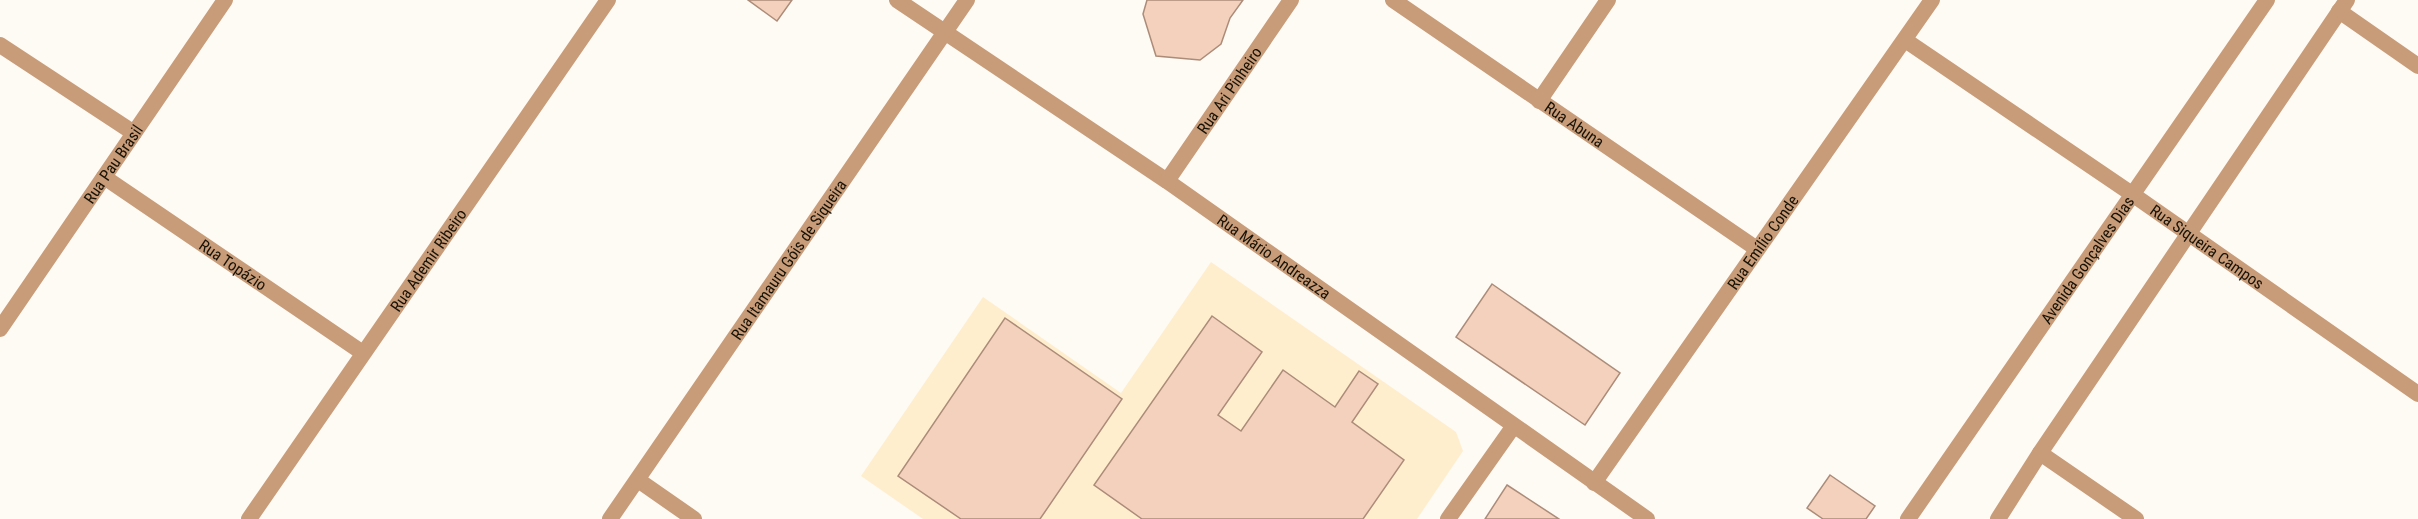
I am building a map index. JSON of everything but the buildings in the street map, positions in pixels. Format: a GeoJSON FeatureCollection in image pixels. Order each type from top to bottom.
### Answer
{"type":"FeatureCollection","features":[{"type":"Feature","properties":{"kind":"street","name":"Rua Pau Brasil"},"geometry":{"type":"LineString","coordinates":[[0,329],[225,0]]}},
{"type":"Feature","properties":{"kind":"street","name":"Rua Ademir Ribeiro"},"geometry":{"type":"LineString","coordinates":[[249,519],[608,0]]}},
{"type":"Feature","properties":{"kind":"street","name":"Rua Mário Andreazza"},"geometry":{"type":"LineString","coordinates":[[897,0],[1167,181],[1513,427],[1647,519]]}},
{"type":"Feature","properties":{"kind":"street","name":"Rua Itamauru Góis de Siqueira"},"geometry":{"type":"LineString","coordinates":[[610,519],[967,0]]}},
{"type":"Feature","properties":{"kind":"street","name":"Rua Ari Pinheiro"},"geometry":{"type":"LineString","coordinates":[[1167,181],[1292,0]]}},
{"type":"Feature","properties":{"kind":"street","name":"Rua Abuna"},"geometry":{"type":"LineString","coordinates":[[1393,0],[1757,249]]}},
{"type":"Feature","properties":{"kind":"street"},"geometry":{"type":"LineString","coordinates":[[1539,101],[1608,0]]}},
{"type":"Feature","properties":{"kind":"street","name":"Rua Emílio Conde"},"geometry":{"type":"LineString","coordinates":[[1594,483],[1932,0]]}},
{"type":"Feature","properties":{"kind":"street","name":"Avenida Gonçalves Dias"},"geometry":{"type":"LineString","coordinates":[[1908,519],[2267,0]]}},
{"type":"Feature","properties":{"kind":"street"},"geometry":{"type":"LineString","coordinates":[[1998,519],[2187,234],[2343,6],[2418,66]]}},
{"type":"Feature","properties":{"kind":"street","name":"Rua Siqueira Campos"},"geometry":{"type":"LineString","coordinates":[[1905,40],[2418,394]]}},
{"type":"Feature","properties":{"kind":"street"},"geometry":{"type":"LineString","coordinates":[[0,45],[134,133]]}},
{"type":"Feature","properties":{"kind":"street","name":"Rua Topázio"},"geometry":{"type":"LineString","coordinates":[[104,177],[363,353]]}},
{"type":"Feature","properties":{"kind":"street"},"geometry":{"type":"LineString","coordinates":[[1448,519],[1513,427]]}},
{"type":"Feature","properties":{"kind":"street"},"geometry":{"type":"LineString","coordinates":[[2040,453],[2136,519]]}},
{"type":"Feature","properties":{"kind":"street"},"geometry":{"type":"LineString","coordinates":[[638,480],[694,519]]}},
{"type":"Feature","properties":{"kind":"shaded area"},"geometry":{"type":"Polygon","coordinates":[[[1211,262],[1456,432],[1463,451],[1417,519],[923,519],[861,476],[983,297],[1121,393],[1211,262]]]}}]}
